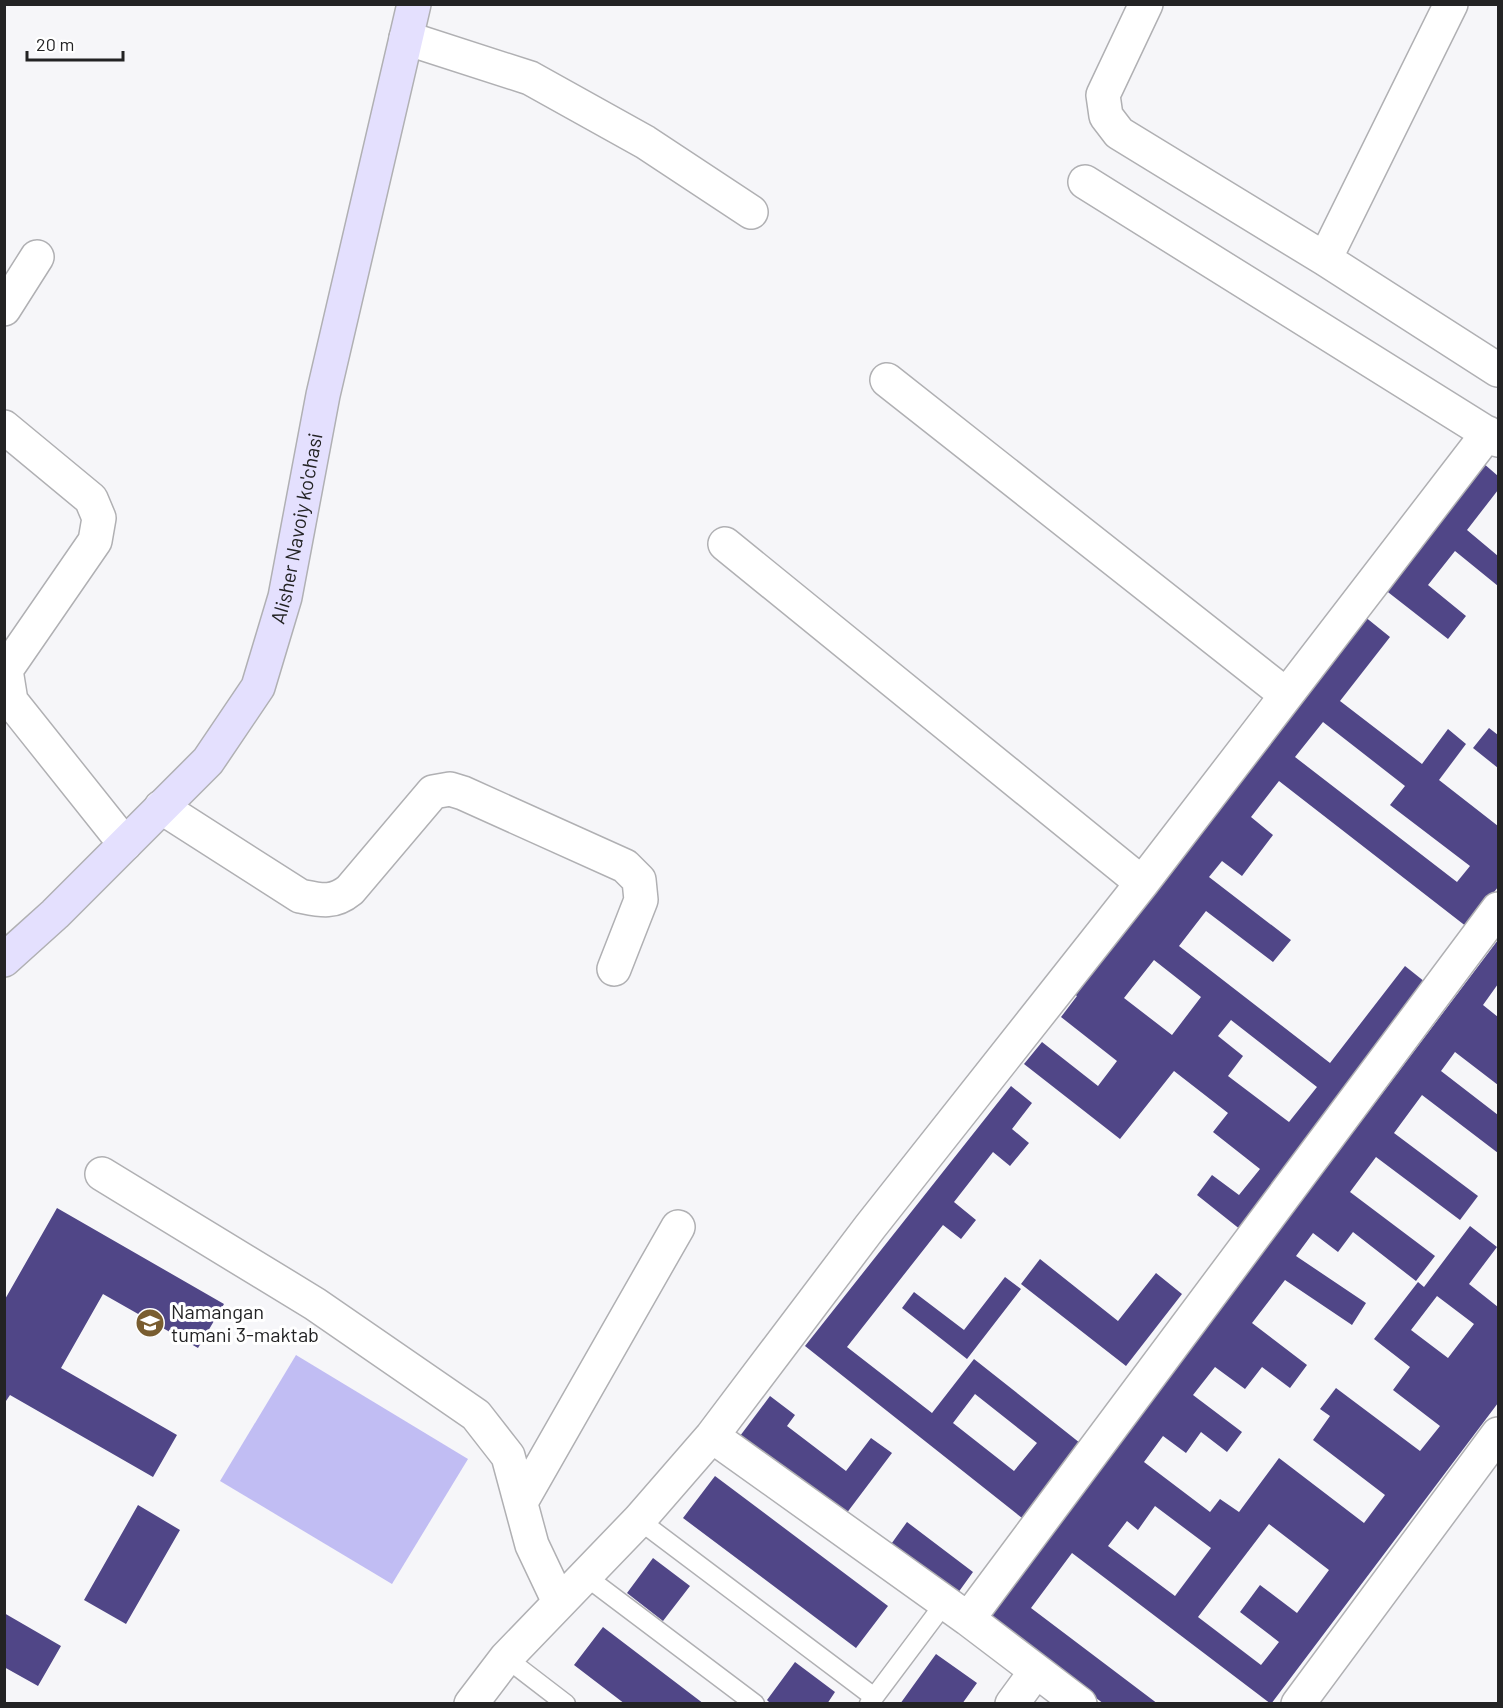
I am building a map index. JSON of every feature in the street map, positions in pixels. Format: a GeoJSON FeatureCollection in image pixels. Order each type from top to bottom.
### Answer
{"type":"FeatureCollection","features":[{"type":"Feature","properties":{"kind":"main road","name":"Alisher Navoiy ko'chasi"},"geometry":{"type":"LineString","coordinates":[[4,960],[56,914],[208,760],[258,687],[285,597],[323,395],[414,4]]}},
{"type":"Feature","properties":{"kind":"street"},"geometry":{"type":"LineString","coordinates":[[1146,4],[1103,95],[1106,116],[1119,133],[1325,259],[1498,370]]}},
{"type":"Feature","properties":{"kind":"street"},"geometry":{"type":"LineString","coordinates":[[1325,259],[1451,4]]}},
{"type":"Feature","properties":{"kind":"street"},"geometry":{"type":"LineString","coordinates":[[406,38],[530,78],[645,142],[751,212]]}},
{"type":"Feature","properties":{"kind":"street"},"geometry":{"type":"LineString","coordinates":[[471,1704],[506,1658],[639,1520],[712,1436],[870,1227],[1142,883],[1285,694],[1493,437],[1085,182]]}},
{"type":"Feature","properties":{"kind":"street"},"geometry":{"type":"LineString","coordinates":[[4,309],[37,257]]}},
{"type":"Feature","properties":{"kind":"street"},"geometry":{"type":"LineString","coordinates":[[886,380],[1285,694]]}},
{"type":"Feature","properties":{"kind":"street"},"geometry":{"type":"LineString","coordinates":[[4,427],[91,500],[99,518],[95,541],[6,670],[11,701],[125,844]]}},
{"type":"Feature","properties":{"kind":"street"},"geometry":{"type":"LineString","coordinates":[[725,544],[1142,883]]}},
{"type":"Feature","properties":{"kind":"street"},"geometry":{"type":"LineString","coordinates":[[161,807],[300,896],[326,901],[340,898],[350,890],[433,792],[450,789],[463,793],[625,866],[639,880],[641,900],[614,969]]}},
{"type":"Feature","properties":{"kind":"street"},"geometry":{"type":"LineString","coordinates":[[956,1611],[1498,909]]}},
{"type":"Feature","properties":{"kind":"street"},"geometry":{"type":"LineString","coordinates":[[102,1174],[315,1304],[476,1415],[508,1456],[532,1545],[559,1602]]}},
{"type":"Feature","properties":{"kind":"street"},"geometry":{"type":"LineString","coordinates":[[521,1502],[678,1227]]}},
{"type":"Feature","properties":{"kind":"street"},"geometry":{"type":"LineString","coordinates":[[1298,1704],[1498,1434]]}},
{"type":"Feature","properties":{"kind":"street"},"geometry":{"type":"LineString","coordinates":[[712,1436],[956,1611],[1080,1704]]}},
{"type":"Feature","properties":{"kind":"street"},"geometry":{"type":"LineString","coordinates":[[1012,1704],[1036,1671]]}},
{"type":"Feature","properties":{"kind":"lane"},"geometry":{"type":"LineString","coordinates":[[639,1520],[872,1700],[956,1611]]}},
{"type":"Feature","properties":{"kind":"lane"},"geometry":{"type":"LineString","coordinates":[[584,1575],[755,1704]]}},
{"type":"Feature","properties":{"kind":"lane"},"geometry":{"type":"LineString","coordinates":[[506,1658],[566,1704]]}},
{"type":"Feature","properties":{"kind":"shaded area"},"geometry":{"type":"Polygon","coordinates":[[[296,1355],[468,1459],[392,1584],[220,1481],[296,1355]]]}},
{"type":"Feature","properties":{"kind":"building"},"geometry":{"type":"Polygon","coordinates":[[[1483,463],[1498,476],[1498,490],[1467,530],[1498,556],[1498,586],[1455,551],[1428,585],[1466,616],[1448,639],[1384,589],[1483,463]]]}},
{"type":"Feature","properties":{"kind":"building"},"geometry":{"type":"Polygon","coordinates":[[[1364,616],[1390,637],[1340,701],[1422,764],[1448,729],[1466,744],[1439,780],[1498,826],[1498,887],[1467,927],[1279,781],[1251,817],[1273,835],[1242,876],[1222,861],[1209,877],[1291,940],[1273,962],[1206,911],[1179,946],[1330,1063],[1405,966],[1430,986],[1241,1230],[1197,1195],[1212,1175],[1239,1195],[1260,1169],[1213,1132],[1228,1113],[1174,1071],[1120,1139],[1024,1064],[1042,1042],[1098,1086],[1117,1061],[1061,1017],[1077,996],[1073,993],[1364,616]],[[1323,722],[1295,757],[1457,882],[1470,866],[1390,805],[1405,786],[1323,722]],[[1154,960],[1124,998],[1172,1035],[1201,997],[1154,960]],[[1231,1020],[1218,1036],[1243,1056],[1228,1076],[1289,1122],[1317,1087],[1231,1020]]]}},
{"type":"Feature","properties":{"kind":"building"},"geometry":{"type":"Polygon","coordinates":[[[1489,728],[1498,735],[1498,768],[1473,748],[1489,728]]]}},
{"type":"Feature","properties":{"kind":"building"},"geometry":{"type":"Polygon","coordinates":[[[1498,940],[1498,984],[1483,1005],[1498,1017],[1498,1085],[1455,1052],[1441,1071],[1498,1115],[1498,1153],[1422,1095],[1394,1133],[1478,1196],[1460,1220],[1376,1157],[1350,1192],[1435,1256],[1416,1281],[1353,1232],[1338,1252],[1313,1233],[1296,1256],[1366,1303],[1352,1325],[1285,1280],[1252,1323],[1307,1365],[1290,1388],[1262,1367],[1245,1389],[1215,1367],[1193,1395],[1242,1432],[1227,1452],[1201,1432],[1186,1453],[1163,1436],[1144,1462],[1210,1512],[1220,1499],[1239,1512],[1279,1458],[1364,1523],[1385,1495],[1313,1440],[1330,1416],[1320,1409],[1336,1388],[1420,1451],[1440,1426],[1393,1390],[1410,1367],[1374,1339],[1418,1282],[1424,1287],[1470,1226],[1497,1247],[1469,1284],[1498,1307],[1498,1403],[1271,1704],[1072,1553],[1031,1608],[1158,1704],[1104,1704],[988,1616],[1498,940]],[[1437,1296],[1411,1330],[1448,1358],[1474,1324],[1437,1296]],[[1155,1506],[1138,1530],[1127,1521],[1108,1546],[1175,1596],[1211,1548],[1155,1506]],[[1269,1524],[1198,1617],[1261,1665],[1279,1642],[1240,1612],[1260,1585],[1297,1613],[1329,1570],[1269,1524]]]}},
{"type":"Feature","properties":{"kind":"building"},"geometry":{"type":"Polygon","coordinates":[[[1011,1086],[1032,1103],[1012,1129],[1029,1143],[1010,1166],[993,1152],[954,1202],[976,1220],[961,1239],[943,1225],[847,1347],[932,1413],[974,1359],[1080,1443],[1022,1518],[805,1346],[1011,1086]],[[975,1394],[953,1423],[1014,1471],[1037,1443],[975,1394]]]}},
{"type":"Feature","properties":{"kind":"building"},"geometry":{"type":"Polygon","coordinates":[[[57,1208],[224,1304],[198,1348],[103,1294],[61,1368],[177,1435],[153,1477],[10,1395],[4,1404],[4,1301],[57,1208]]]}},
{"type":"Feature","properties":{"kind":"building"},"geometry":{"type":"Polygon","coordinates":[[[1040,1259],[1118,1321],[1156,1273],[1182,1294],[1126,1366],[1021,1284],[1040,1259]]]}},
{"type":"Feature","properties":{"kind":"building"},"geometry":{"type":"Polygon","coordinates":[[[1005,1277],[1021,1289],[967,1359],[902,1308],[914,1292],[964,1330],[1005,1277]]]}},
{"type":"Feature","properties":{"kind":"building"},"geometry":{"type":"Polygon","coordinates":[[[770,1396],[795,1415],[787,1426],[846,1471],[871,1438],[892,1453],[846,1514],[740,1436],[770,1396]]]}},
{"type":"Feature","properties":{"kind":"building"},"geometry":{"type":"Polygon","coordinates":[[[715,1476],[888,1606],[856,1648],[683,1518],[715,1476]]]}},
{"type":"Feature","properties":{"kind":"building"},"geometry":{"type":"Polygon","coordinates":[[[138,1505],[180,1530],[126,1624],[84,1600],[138,1505]]]}},
{"type":"Feature","properties":{"kind":"building"},"geometry":{"type":"Polygon","coordinates":[[[907,1522],[973,1572],[955,1597],[889,1547],[907,1522]]]}},
{"type":"Feature","properties":{"kind":"building"},"geometry":{"type":"Polygon","coordinates":[[[653,1558],[690,1586],[663,1621],[627,1593],[653,1558]]]}},
{"type":"Feature","properties":{"kind":"building"},"geometry":{"type":"Polygon","coordinates":[[[4,1613],[61,1646],[38,1686],[4,1667],[4,1613]]]}},
{"type":"Feature","properties":{"kind":"building"},"geometry":{"type":"Polygon","coordinates":[[[603,1627],[704,1704],[625,1704],[574,1665],[603,1627]]]}},
{"type":"Feature","properties":{"kind":"building"},"geometry":{"type":"Polygon","coordinates":[[[936,1654],[977,1683],[962,1704],[900,1704],[936,1654]]]}},
{"type":"Feature","properties":{"kind":"building"},"geometry":{"type":"Polygon","coordinates":[[[795,1662],[835,1692],[827,1704],[771,1704],[767,1700],[795,1662]]]}},
{"type":"Feature","properties":{"kind":"place","name":"Namangan tumani 3-maktab"},"geometry":{"type":"Point","coordinates":[150,1323]}}]}
